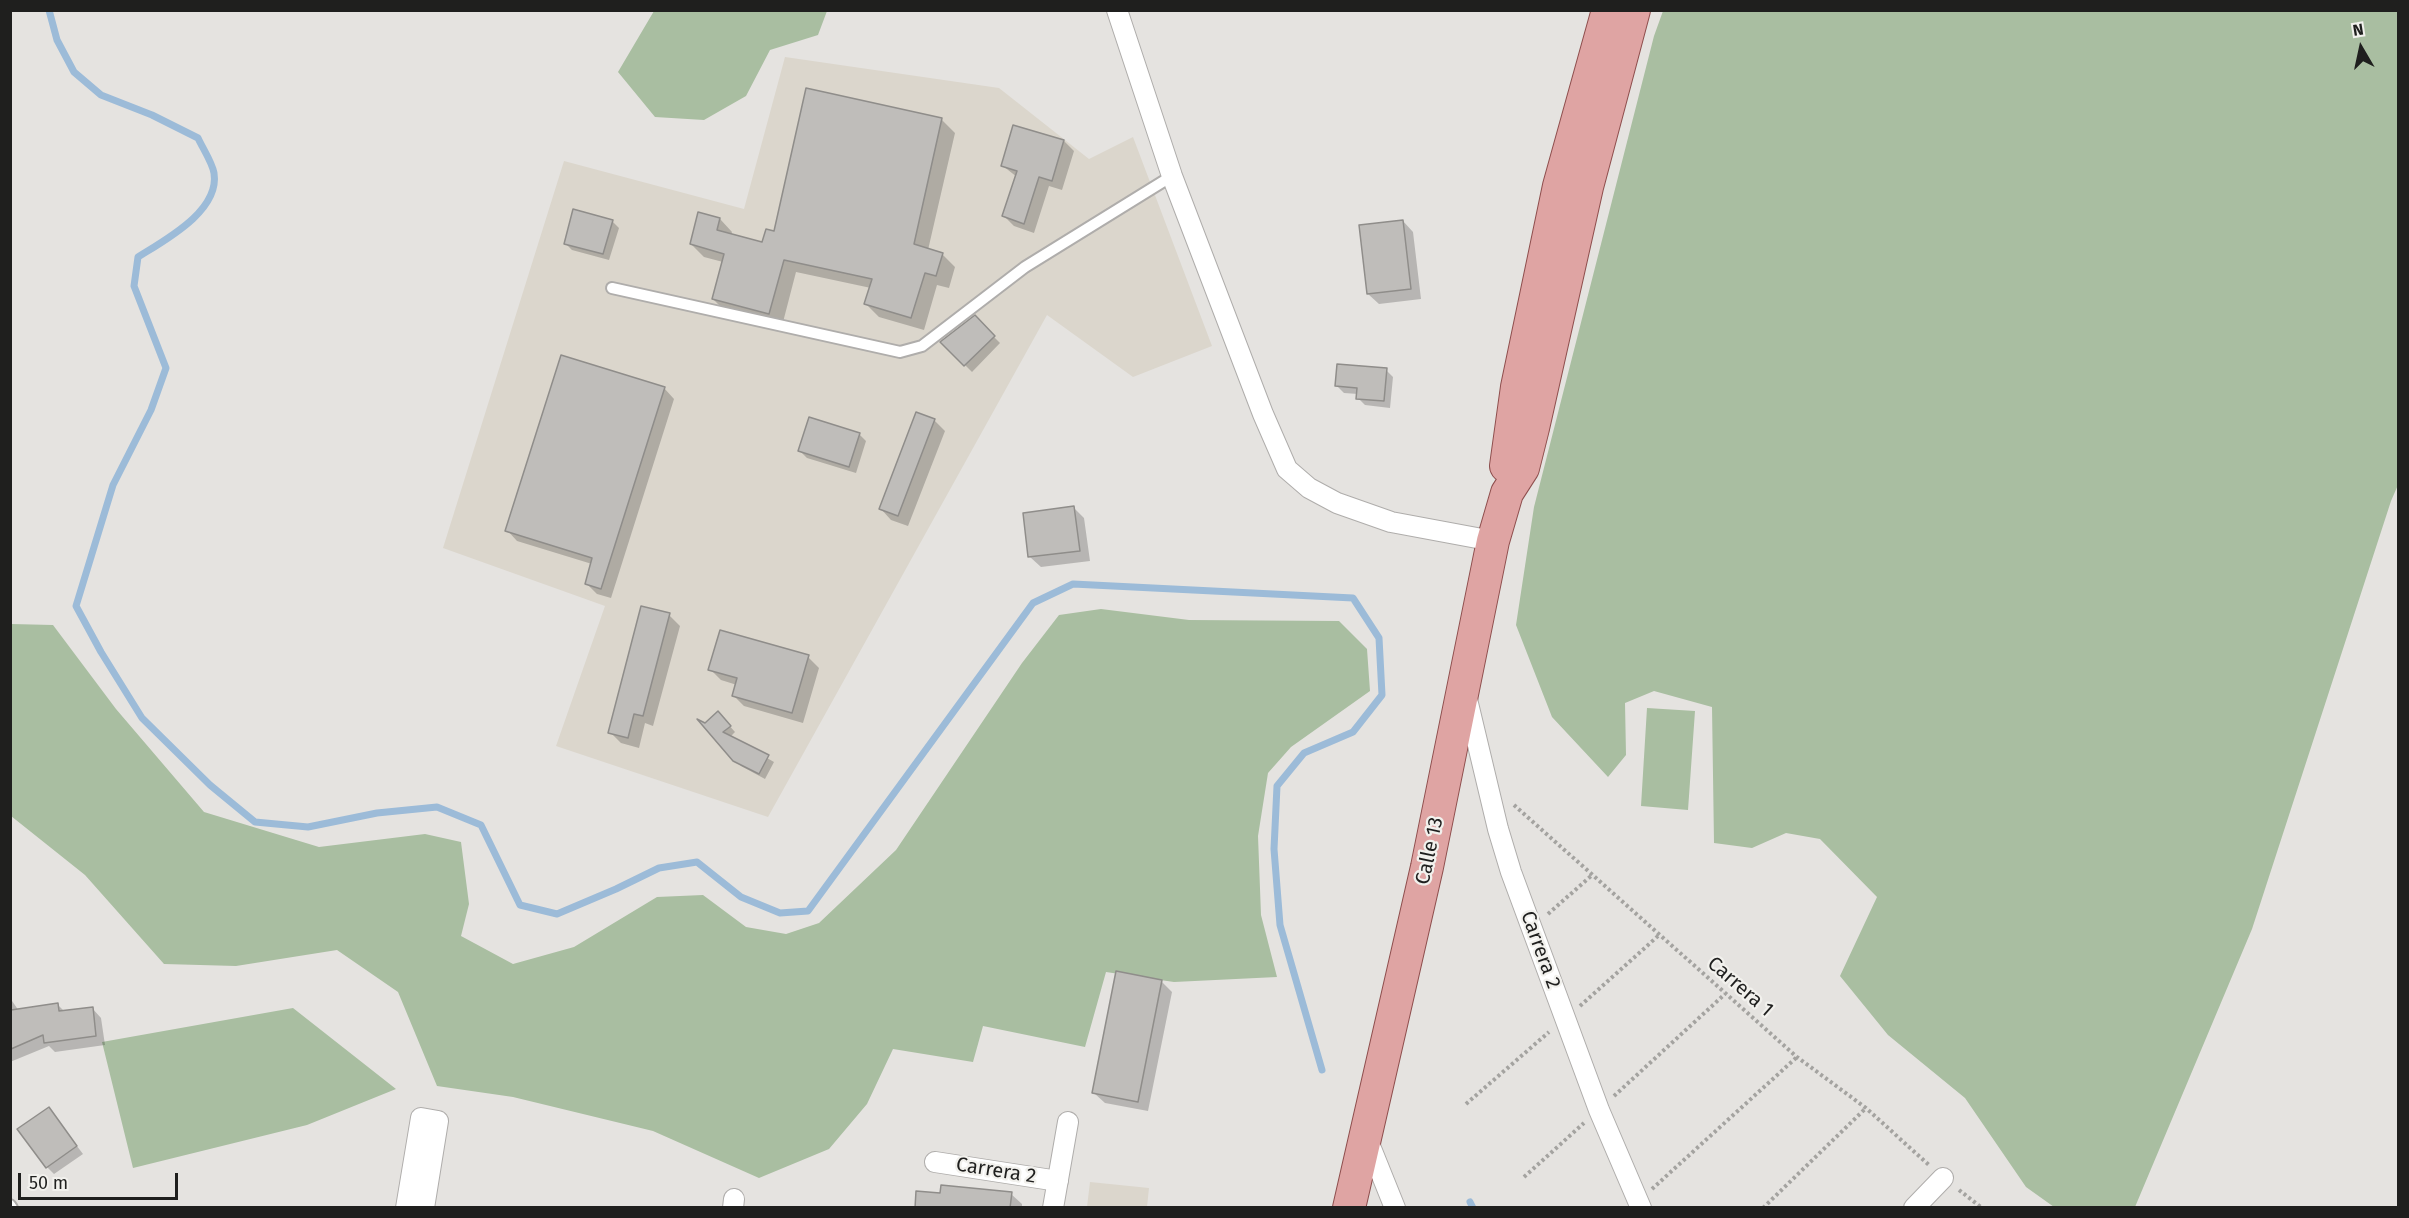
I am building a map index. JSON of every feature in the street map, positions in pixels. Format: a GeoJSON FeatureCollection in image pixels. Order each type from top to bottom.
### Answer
{"type":"FeatureCollection","features":[{"type":"Feature","properties":{"kind":"main road"},"geometry":{"type":"LineString","coordinates":[[1508,493],[1506,463],[1517,387],[1559,186],[1608,10]]}},
{"type":"Feature","properties":{"kind":"main road"},"geometry":{"type":"LineString","coordinates":[[1508,493],[1522,468],[1533,428],[1587,187],[1634,10]]}},
{"type":"Feature","properties":{"kind":"main road","name":"Calle 13"},"geometry":{"type":"LineString","coordinates":[[1349,1208],[1425,878],[1493,541],[1508,493]]}},
{"type":"Feature","properties":{"kind":"street"},"geometry":{"type":"LineString","coordinates":[[1117,10],[1172,176],[1267,424],[1287,469],[1309,488],[1337,503],[1391,522],[1493,541]]}},
{"type":"Feature","properties":{"kind":"street","name":"Carrera 2"},"geometry":{"type":"LineString","coordinates":[[1463,684],[1488,779],[1498,829],[1531,929],[1599,1110],[1639,1205]]}},
{"type":"Feature","properties":{"kind":"street"},"geometry":{"type":"LineString","coordinates":[[406,1208],[421,1118],[438,1121],[424,1208]]}},
{"type":"Feature","properties":{"kind":"street"},"geometry":{"type":"LineString","coordinates":[[1053,1208],[1068,1122]]}},
{"type":"Feature","properties":{"kind":"street"},"geometry":{"type":"LineString","coordinates":[[1365,1134],[1395,1208]]}},
{"type":"Feature","properties":{"kind":"street","name":"Carrera 2"},"geometry":{"type":"LineString","coordinates":[[935,1162],[1058,1181]]}},
{"type":"Feature","properties":{"kind":"street"},"geometry":{"type":"LineString","coordinates":[[1914,1208],[1943,1178]]}},
{"type":"Feature","properties":{"kind":"lane"},"geometry":{"type":"LineString","coordinates":[[612,288],[900,352],[922,346],[1025,267],[1172,176]]}},
{"type":"Feature","properties":{"kind":"path","name":"Carrera 1"},"geometry":{"type":"LineString","coordinates":[[1488,779],[1534,826],[1797,1057],[1866,1108],[1943,1178],[1982,1208]]}},
{"type":"Feature","properties":{"kind":"path"},"geometry":{"type":"LineString","coordinates":[[1531,929],[1592,876]]}},
{"type":"Feature","properties":{"kind":"path"},"geometry":{"type":"LineString","coordinates":[[1524,1177],[1725,994]]}},
{"type":"Feature","properties":{"kind":"path"},"geometry":{"type":"LineString","coordinates":[[1639,1205],[1797,1057]]}},
{"type":"Feature","properties":{"kind":"path"},"geometry":{"type":"LineString","coordinates":[[1763,1208],[1866,1108]]}},
{"type":"Feature","properties":{"kind":"shaded area"},"geometry":{"type":"Polygon","coordinates":[[[785,57],[999,88],[1089,159],[1133,137],[1212,346],[1133,377],[1047,315],[768,817],[556,746],[605,606],[443,548],[564,161],[744,209],[785,57]]]}},
{"type":"Feature","properties":{"kind":"shaded area"},"geometry":{"type":"Polygon","coordinates":[[[1090,1182],[1149,1188],[1147,1207],[1087,1207],[1090,1182]]]}},
{"type":"Feature","properties":{"kind":"green space"},"geometry":{"type":"Polygon","coordinates":[[[654,11],[827,11],[818,35],[770,50],[746,96],[704,120],[655,117],[618,72],[654,11]]]}},
{"type":"Feature","properties":{"kind":"green space"},"geometry":{"type":"Polygon","coordinates":[[[1663,11],[2398,11],[2398,485],[2252,929],[2135,1207],[2054,1207],[2026,1187],[1965,1098],[1888,1035],[1840,976],[1877,897],[1820,839],[1786,833],[1752,848],[1714,843],[1712,707],[1654,691],[1625,703],[1626,755],[1608,777],[1552,717],[1516,625],[1534,507],[1654,36],[1663,11]]]}},
{"type":"Feature","properties":{"kind":"green space"},"geometry":{"type":"Polygon","coordinates":[[[1101,609],[1189,620],[1339,621],[1367,649],[1370,691],[1291,747],[1268,773],[1258,836],[1261,915],[1277,977],[1174,982],[1106,972],[1085,1047],[983,1026],[973,1062],[893,1049],[867,1104],[829,1149],[759,1178],[653,1131],[513,1097],[437,1086],[398,992],[337,950],[236,966],[164,964],[85,875],[11,816],[11,624],[53,625],[116,709],[204,812],[319,847],[425,834],[461,842],[469,904],[461,936],[513,964],[574,947],[657,897],[703,895],[746,927],[786,934],[819,923],[896,850],[1022,663],[1059,615],[1101,609]]]}},
{"type":"Feature","properties":{"kind":"green space"},"geometry":{"type":"Polygon","coordinates":[[[1647,708],[1695,711],[1688,810],[1641,806],[1647,708]]]}},
{"type":"Feature","properties":{"kind":"green space"},"geometry":{"type":"Polygon","coordinates":[[[293,1008],[396,1089],[307,1125],[133,1168],[102,1042],[293,1008]]]}},
{"type":"Feature","properties":{"kind":"building"},"geometry":{"type":"Polygon","coordinates":[[[806,88],[942,118],[914,244],[943,253],[936,276],[925,273],[911,318],[864,304],[872,279],[784,260],[769,314],[712,299],[724,254],[690,244],[698,212],[720,218],[717,230],[762,242],[766,229],[774,231],[806,88]]]}},
{"type":"Feature","properties":{"kind":"building"},"geometry":{"type":"Polygon","coordinates":[[[1013,125],[1064,140],[1052,181],[1039,177],[1024,224],[1002,216],[1017,171],[1001,166],[1013,125]]]}},
{"type":"Feature","properties":{"kind":"building"},"geometry":{"type":"Polygon","coordinates":[[[573,209],[613,220],[603,254],[564,244],[573,209]]]}},
{"type":"Feature","properties":{"kind":"building"},"geometry":{"type":"Polygon","coordinates":[[[1403,220],[1411,289],[1367,294],[1359,225],[1403,220]]]}},
{"type":"Feature","properties":{"kind":"building"},"geometry":{"type":"Polygon","coordinates":[[[975,315],[995,336],[964,366],[940,342],[975,315]]]}},
{"type":"Feature","properties":{"kind":"building"},"geometry":{"type":"Polygon","coordinates":[[[561,355],[665,387],[601,589],[585,584],[592,558],[505,531],[561,355]]]}},
{"type":"Feature","properties":{"kind":"building"},"geometry":{"type":"Polygon","coordinates":[[[1337,364],[1387,368],[1384,401],[1356,399],[1357,388],[1335,386],[1337,364]]]}},
{"type":"Feature","properties":{"kind":"building"},"geometry":{"type":"Polygon","coordinates":[[[916,412],[935,419],[898,516],[879,509],[916,412]]]}},
{"type":"Feature","properties":{"kind":"building"},"geometry":{"type":"Polygon","coordinates":[[[809,417],[860,433],[849,467],[798,451],[809,417]]]}},
{"type":"Feature","properties":{"kind":"building"},"geometry":{"type":"Polygon","coordinates":[[[1074,506],[1080,551],[1028,557],[1023,513],[1074,506]]]}},
{"type":"Feature","properties":{"kind":"building"},"geometry":{"type":"Polygon","coordinates":[[[641,606],[670,613],[643,716],[634,714],[628,738],[608,733],[641,606]]]}},
{"type":"Feature","properties":{"kind":"building"},"geometry":{"type":"Polygon","coordinates":[[[720,630],[809,655],[792,713],[732,696],[737,678],[708,670],[720,630]]]}},
{"type":"Feature","properties":{"kind":"building"},"geometry":{"type":"Polygon","coordinates":[[[718,711],[731,726],[723,732],[769,755],[759,774],[733,761],[697,719],[705,723],[718,711]]]}},
{"type":"Feature","properties":{"kind":"building"},"geometry":{"type":"Polygon","coordinates":[[[1116,971],[1162,980],[1138,1102],[1092,1093],[1116,971]]]}},
{"type":"Feature","properties":{"kind":"building"},"geometry":{"type":"Polygon","coordinates":[[[58,1003],[59,1011],[93,1007],[96,1036],[44,1043],[43,1035],[11,1049],[11,1010],[58,1003]]]}},
{"type":"Feature","properties":{"kind":"building"},"geometry":{"type":"Polygon","coordinates":[[[49,1107],[77,1146],[46,1168],[17,1129],[49,1107]]]}},
{"type":"Feature","properties":{"kind":"building"},"geometry":{"type":"Polygon","coordinates":[[[941,1185],[1012,1192],[1010,1208],[915,1208],[916,1191],[940,1193],[941,1185]]]}},
{"type":"Feature","properties":{"kind":"waterway"},"geometry":{"type":"LineString","coordinates":[[49,10],[57,40],[74,72],[101,95],[152,115],[198,138],[214,173],[214,187],[200,212],[175,233],[138,257],[134,286],[166,368],[151,410],[113,485],[76,606],[101,652],[142,718],[210,785],[255,822],[308,827],[377,813],[437,807],[481,825],[520,905],[557,914],[659,868],[697,862],[741,897],[780,913],[808,911],[1033,603],[1073,584],[1353,598],[1379,638],[1382,695],[1353,732],[1304,753],[1277,786],[1274,849],[1280,925],[1322,1070]]}},
{"type":"Feature","properties":{"kind":"waterway"},"geometry":{"type":"LineString","coordinates":[[1470,1202],[1473,1208]]}}]}
